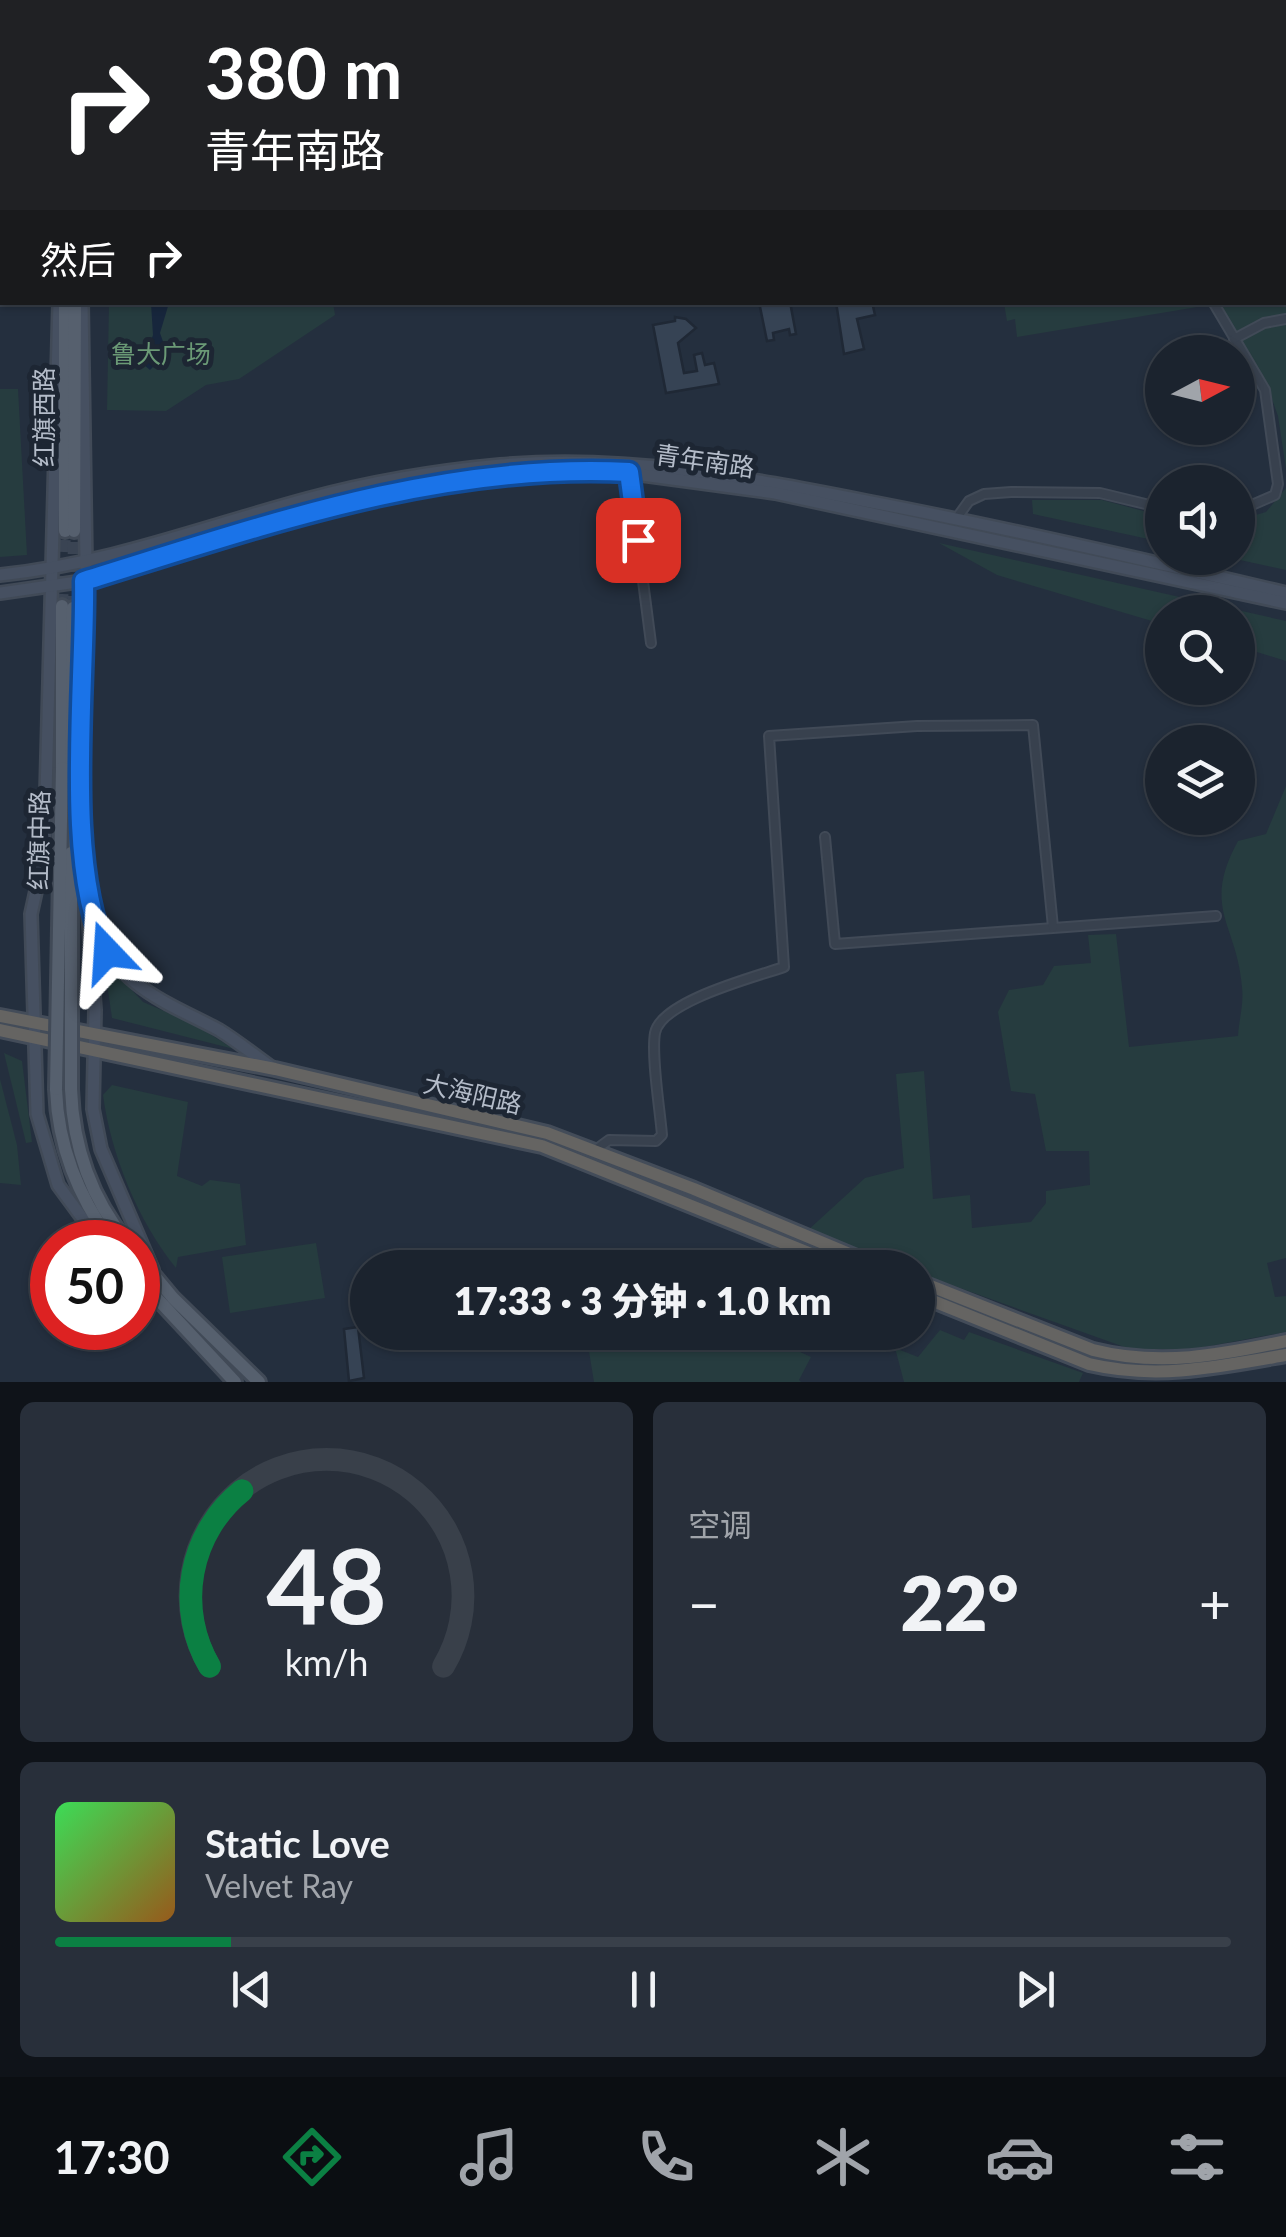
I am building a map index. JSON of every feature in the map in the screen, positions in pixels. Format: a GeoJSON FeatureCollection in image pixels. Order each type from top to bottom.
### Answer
{"type":"FeatureCollection","features":[{"type":"Feature","properties":{"kind":"highway"},"geometry":{"type":"LineString","coordinates":[[4,1024],[34,1030]]}},
{"type":"Feature","properties":{"kind":"highway","name":"大海阳路"},"geometry":{"type":"LineString","coordinates":[[34,1030],[94,1034],[275,1069],[546,1133],[805,1250]]}},
{"type":"Feature","properties":{"kind":"highway","name":"大海阳路"},"geometry":{"type":"LineString","coordinates":[[34,1030],[125,1059],[592,1156],[836,1250]]}},
{"type":"Feature","properties":{"kind":"highway"},"geometry":{"type":"LineString","coordinates":[[935,1288],[1093,1350],[1123,1358],[1194,1358],[1286,1341]]}},
{"type":"Feature","properties":{"kind":"highway"},"geometry":{"type":"LineString","coordinates":[[935,1302],[1088,1364],[1116,1370],[1190,1372],[1286,1355]]}},
{"type":"Feature","properties":{"kind":"main road","name":"红旗西路"},"geometry":{"type":"LineString","coordinates":[[62,305],[70,531],[78,305]]}},
{"type":"Feature","properties":{"kind":"main road"},"geometry":{"type":"LineString","coordinates":[[62,305],[49,570],[49,723],[42,864],[31,914],[35,1082],[42,1140],[58,1186],[84,1220]]}},
{"type":"Feature","properties":{"kind":"main road"},"geometry":{"type":"LineString","coordinates":[[78,305],[86,564],[82,746],[74,768],[90,909],[94,991],[92,1084],[100,1149],[131,1220]]}},
{"type":"Feature","properties":{"kind":"main road","name":"青年南路"},"geometry":{"type":"LineString","coordinates":[[0,575],[86,564],[347,489],[502,465],[663,464],[956,518],[1286,593]]}},
{"type":"Feature","properties":{"kind":"main road","name":"青年南路"},"geometry":{"type":"LineString","coordinates":[[0,593],[84,581],[349,501],[503,476],[629,472],[775,493],[1286,603]]}},
{"type":"Feature","properties":{"kind":"main road","name":"红旗中路"},"geometry":{"type":"LineString","coordinates":[[68,607],[74,768],[70,853],[72,1102],[88,1195],[109,1220]]}},
{"type":"Feature","properties":{"kind":"main road","name":"红旗中路"},"geometry":{"type":"LineString","coordinates":[[74,768],[56,1089],[64,1150],[100,1220]]}},
{"type":"Feature","properties":{"kind":"main road"},"geometry":{"type":"LineString","coordinates":[[90,909],[107,952],[133,984],[222,1032],[275,1069]]}},
{"type":"Feature","properties":{"kind":"main road"},"geometry":{"type":"LineString","coordinates":[[160,1284],[259,1382]]}},
{"type":"Feature","properties":{"kind":"main road"},"geometry":{"type":"LineString","coordinates":[[160,1302],[235,1382]]}},
{"type":"Feature","properties":{"kind":"street"},"geometry":{"type":"LineString","coordinates":[[1215,305],[1232,335]]}},
{"type":"Feature","properties":{"kind":"street"},"geometry":{"type":"LineString","coordinates":[[1242,335],[1286,319]]}},
{"type":"Feature","properties":{"kind":"street"},"geometry":{"type":"LineString","coordinates":[[1255,372],[1266,390],[1278,484],[1275,495],[1255,504]]}},
{"type":"Feature","properties":{"kind":"street"},"geometry":{"type":"LineString","coordinates":[[629,472],[651,642]]}},
{"type":"Feature","properties":{"kind":"street"},"geometry":{"type":"LineString","coordinates":[[956,518],[969,501],[984,494],[1010,492],[1100,493],[1145,504]]}},
{"type":"Feature","properties":{"kind":"street"},"geometry":{"type":"LineString","coordinates":[[592,1156],[609,1140],[656,1141],[662,1135],[655,1032],[664,1015],[784,967],[769,736],[917,726],[1034,725],[1054,927]]}},
{"type":"Feature","properties":{"kind":"street"},"geometry":{"type":"LineString","coordinates":[[825,837],[834,944],[1216,916]]}},
{"type":"Feature","properties":{"kind":"green space","name":"鲁大广场"},"geometry":{"type":"Polygon","coordinates":[[[109,305],[333,305],[335,315],[239,379],[206,385],[166,411],[107,410],[109,305]]]}},
{"type":"Feature","properties":{"kind":"green space"},"geometry":{"type":"Polygon","coordinates":[[[1004,305],[1197,307],[1017,337],[1015,319],[1007,321],[1004,305]]]}},
{"type":"Feature","properties":{"kind":"green space"},"geometry":{"type":"Polygon","coordinates":[[[1219,305],[1286,305],[1286,469],[1278,416],[1255,365],[1255,335],[1237,335],[1219,305]]]}},
{"type":"Feature","properties":{"kind":"green space"},"geometry":{"type":"Polygon","coordinates":[[[0,389],[18,389],[27,555],[0,557],[0,389]]]}},
{"type":"Feature","properties":{"kind":"green space"},"geometry":{"type":"Polygon","coordinates":[[[1286,488],[1286,570],[1255,563],[1255,515],[1266,512],[1286,488]]]}},
{"type":"Feature","properties":{"kind":"green space"},"geometry":{"type":"Polygon","coordinates":[[[1032,500],[1102,500],[1145,511],[1145,538],[1033,514],[1032,500]]]}},
{"type":"Feature","properties":{"kind":"green space"},"geometry":{"type":"Polygon","coordinates":[[[939,543],[1170,595],[1145,595],[1145,619],[997,575],[939,543]]]}},
{"type":"Feature","properties":{"kind":"green space"},"geometry":{"type":"Polygon","coordinates":[[[1255,614],[1286,621],[1286,661],[1255,651],[1255,614]]]}},
{"type":"Feature","properties":{"kind":"green space"},"geometry":{"type":"Polygon","coordinates":[[[1286,786],[1286,1258],[1267,1263],[1275,1297],[1286,1296],[1286,1332],[1193,1349],[1130,1349],[935,1279],[935,1250],[858,1250],[807,1231],[865,1178],[904,1168],[896,1074],[924,1071],[933,1199],[970,1195],[972,1228],[1031,1222],[1046,1203],[1046,1191],[1090,1185],[1089,1151],[1046,1151],[1035,1094],[1011,1091],[998,1012],[1009,990],[1043,985],[1054,966],[1091,963],[1088,935],[1116,934],[1129,1047],[1238,1036],[1242,987],[1224,916],[1222,884],[1238,841],[1266,834],[1286,786]]]}},
{"type":"Feature","properties":{"kind":"green space"},"geometry":{"type":"Polygon","coordinates":[[[97,953],[143,1002],[192,1023],[234,1049],[112,1018],[107,984],[98,983],[97,953]]]}},
{"type":"Feature","properties":{"kind":"green space"},"geometry":{"type":"Polygon","coordinates":[[[4,1053],[22,1061],[32,1142],[26,1143],[4,1053]]]}},
{"type":"Feature","properties":{"kind":"green space"},"geometry":{"type":"Polygon","coordinates":[[[0,1079],[17,1145],[21,1185],[0,1183],[0,1079]]]}},
{"type":"Feature","properties":{"kind":"green space"},"geometry":{"type":"Polygon","coordinates":[[[112,1085],[188,1102],[177,1176],[202,1186],[210,1180],[240,1184],[246,1245],[178,1257],[176,1268],[160,1247],[160,1220],[145,1220],[128,1186],[112,1141],[103,1095],[112,1085]]]}},
{"type":"Feature","properties":{"kind":"green space"},"geometry":{"type":"Polygon","coordinates":[[[316,1243],[325,1298],[230,1313],[222,1257],[316,1243]]]}},
{"type":"Feature","properties":{"kind":"green space"},"geometry":{"type":"Polygon","coordinates":[[[940,1330],[964,1340],[969,1332],[1083,1373],[1079,1382],[904,1382],[896,1350],[918,1357],[924,1350],[935,1350],[935,1336],[940,1330]]]}},
{"type":"Feature","properties":{"kind":"green space"},"geometry":{"type":"Polygon","coordinates":[[[589,1350],[796,1350],[811,1357],[801,1382],[594,1382],[589,1350]]]}},
{"type":"Feature","properties":{"kind":"water"},"geometry":{"type":"Polygon","coordinates":[[[151,305],[168,305],[160,333],[167,353],[150,370],[143,364],[153,335],[151,305]]]}},
{"type":"Feature","properties":{"kind":"building"},"geometry":{"type":"Polygon","coordinates":[[[760,305],[791,305],[796,334],[790,335],[789,329],[773,333],[774,340],[767,341],[760,305]]]}},
{"type":"Feature","properties":{"kind":"building"},"geometry":{"type":"Polygon","coordinates":[[[836,305],[873,305],[875,315],[857,319],[864,349],[844,354],[836,305]]]}},
{"type":"Feature","properties":{"kind":"building"},"geometry":{"type":"Polygon","coordinates":[[[675,317],[686,319],[696,328],[678,343],[684,373],[697,371],[694,355],[702,353],[705,365],[714,363],[719,384],[666,393],[653,325],[675,321],[675,317]]]}},
{"type":"Feature","properties":{"kind":"building"},"geometry":{"type":"Polygon","coordinates":[[[350,1328],[350,1350],[361,1350],[364,1378],[349,1381],[344,1329],[350,1328]]]}},
{"type":"Feature","properties":{"kind":"tunnel"},"geometry":{"type":"LineString","coordinates":[[62,606],[65,531]]}},
{"type":"Feature","properties":{"kind":"tunnel"},"geometry":{"type":"LineString","coordinates":[[73,608],[74,531]]}},
{"type":"Feature","properties":{"kind":"route"},"geometry":{"type":"LineString","coordinates":[[107,952],[90,909],[82,827],[84,581],[312,510],[391,492],[503,476],[629,472],[638,540]]}}]}
